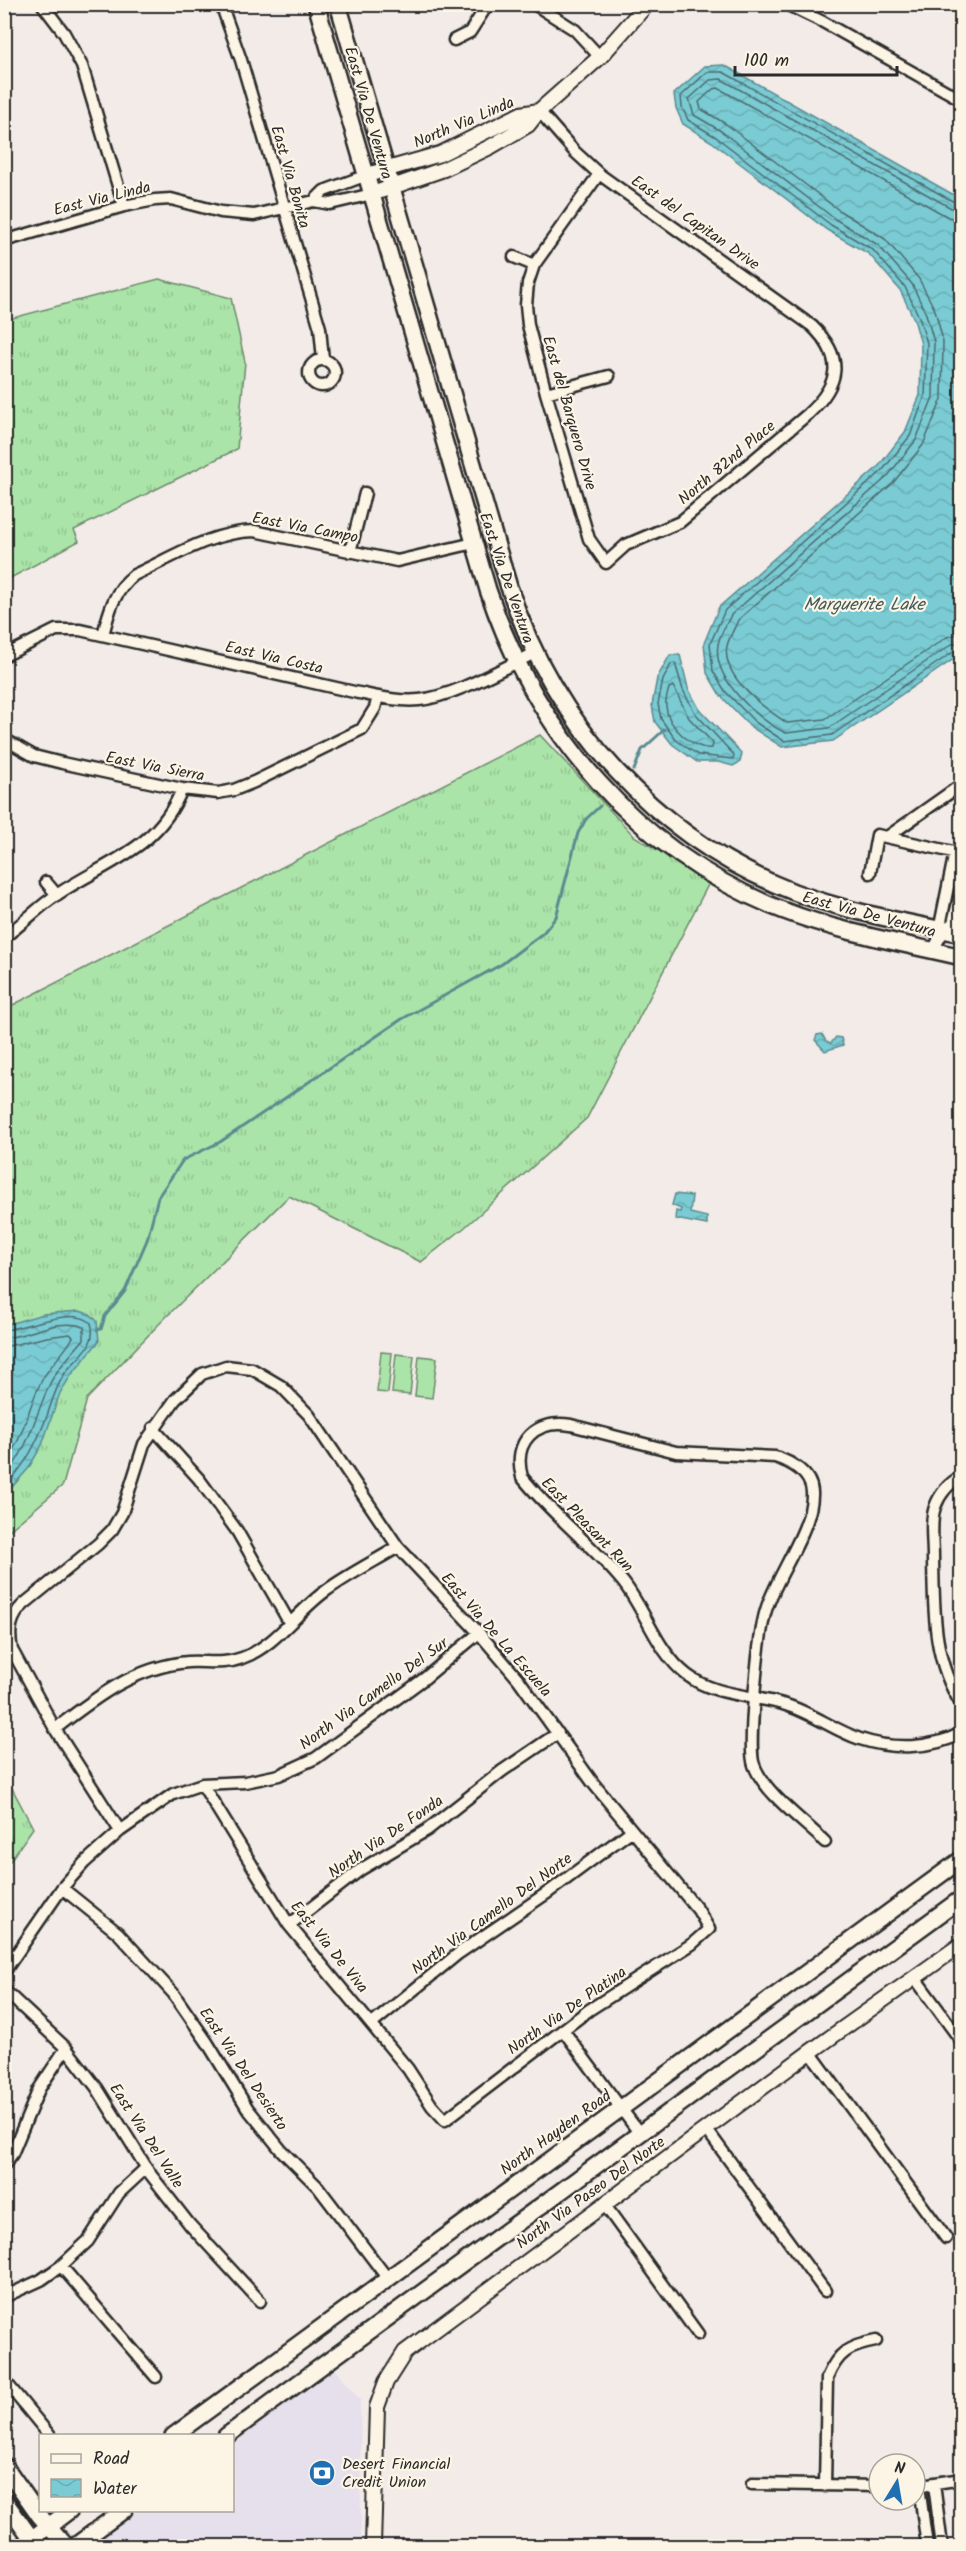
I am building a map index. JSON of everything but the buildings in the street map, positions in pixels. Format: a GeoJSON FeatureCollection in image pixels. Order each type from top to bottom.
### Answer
{"type":"FeatureCollection","features":[{"type":"Feature","properties":{"kind":"main road","name":"East Via De Ventura"},"geometry":{"type":"LineString","coordinates":[[316,4],[494,609],[516,662],[554,727],[594,779],[638,823],[684,857],[741,892],[782,910],[835,927],[962,957]]}},
{"type":"Feature","properties":{"kind":"main road","name":"East Via De Ventura"},"geometry":{"type":"LineString","coordinates":[[338,4],[509,586],[535,653],[568,712],[604,758],[660,813],[706,847],[749,871],[793,891],[866,913],[962,934]]}},
{"type":"Feature","properties":{"kind":"main road","name":"North Hayden Road"},"geometry":{"type":"LineString","coordinates":[[176,2434],[962,1859]]}},
{"type":"Feature","properties":{"kind":"main road"},"geometry":{"type":"LineString","coordinates":[[229,2434],[962,1898]]}},
{"type":"Feature","properties":{"kind":"main road"},"geometry":{"type":"LineString","coordinates":[[4,2465],[66,2547]]}},
{"type":"Feature","properties":{"kind":"main road"},"geometry":{"type":"LineString","coordinates":[[4,2500],[31,2544],[69,2512]]}},
{"type":"Feature","properties":{"kind":"main road"},"geometry":{"type":"LineString","coordinates":[[75,2547],[123,2512]]}},
{"type":"Feature","properties":{"kind":"street"},"geometry":{"type":"LineString","coordinates":[[42,4],[64,33],[81,66],[124,206]]}},
{"type":"Feature","properties":{"kind":"street","name":"East Via Bonita"},"geometry":{"type":"LineString","coordinates":[[221,4],[241,60],[320,328],[323,360]]}},
{"type":"Feature","properties":{"kind":"street"},"geometry":{"type":"LineString","coordinates":[[454,40],[470,32],[488,4]]}},
{"type":"Feature","properties":{"kind":"street"},"geometry":{"type":"LineString","coordinates":[[534,4],[575,30],[600,57]]}},
{"type":"Feature","properties":{"kind":"street","name":"North Via Linda"},"geometry":{"type":"LineString","coordinates":[[372,194],[444,169],[490,147],[528,125],[539,111],[600,57],[647,4]]}},
{"type":"Feature","properties":{"kind":"street"},"geometry":{"type":"LineString","coordinates":[[786,4],[823,22],[962,100]]}},
{"type":"Feature","properties":{"kind":"street","name":"North Via Linda"},"geometry":{"type":"LineString","coordinates":[[367,175],[440,154],[522,114],[539,111]]}},
{"type":"Feature","properties":{"kind":"street","name":"East del Capitan Drive"},"geometry":{"type":"LineString","coordinates":[[539,111],[574,152],[598,174],[812,326],[826,339],[834,357]]}},
{"type":"Feature","properties":{"kind":"street","name":"East del Barquero Drive"},"geometry":{"type":"LineString","coordinates":[[598,174],[534,265],[528,283],[526,305],[528,325],[546,393],[590,539],[606,563]]}},
{"type":"Feature","properties":{"kind":"street","name":"East Via Linda"},"geometry":{"type":"LineString","coordinates":[[314,201],[324,191],[367,175]]}},
{"type":"Feature","properties":{"kind":"street","name":"East Via Linda"},"geometry":{"type":"LineString","coordinates":[[4,241],[124,206],[171,199],[238,214],[254,215],[284,210],[314,201],[330,204],[372,194]]}},
{"type":"Feature","properties":{"kind":"street"},"geometry":{"type":"LineString","coordinates":[[514,257],[534,265]]}},
{"type":"Feature","properties":{"kind":"street","name":"North 82nd Place"},"geometry":{"type":"LineString","coordinates":[[606,563],[626,545],[680,522],[808,414],[826,396],[836,368],[834,357]]}},
{"type":"Feature","properties":{"kind":"street","name":"East del Barquero Drive"},"geometry":{"type":"LineString","coordinates":[[546,393],[609,376]]}},
{"type":"Feature","properties":{"kind":"street"},"geometry":{"type":"LineString","coordinates":[[350,552],[365,494]]}},
{"type":"Feature","properties":{"kind":"street","name":"East Via Campo"},"geometry":{"type":"LineString","coordinates":[[103,635],[110,606],[124,583],[134,575],[218,536],[236,531],[254,531],[397,561],[474,543]]}},
{"type":"Feature","properties":{"kind":"street","name":"East Via Costa"},"geometry":{"type":"LineString","coordinates":[[4,656],[56,630],[81,630],[378,697],[419,700],[442,695],[535,653]]}},
{"type":"Feature","properties":{"kind":"street","name":"East Via Sierra"},"geometry":{"type":"LineString","coordinates":[[4,739],[34,756],[182,789],[209,792],[234,790],[362,729],[375,708],[378,697]]}},
{"type":"Feature","properties":{"kind":"street"},"geometry":{"type":"LineString","coordinates":[[887,837],[962,784]]}},
{"type":"Feature","properties":{"kind":"street"},"geometry":{"type":"LineString","coordinates":[[4,937],[57,895],[146,841],[172,813],[182,789]]}},
{"type":"Feature","properties":{"kind":"street"},"geometry":{"type":"LineString","coordinates":[[870,873],[877,835],[958,853],[941,920],[944,930]]}},
{"type":"Feature","properties":{"kind":"street"},"geometry":{"type":"LineString","coordinates":[[46,882],[57,895]]}},
{"type":"Feature","properties":{"kind":"street"},"geometry":{"type":"LineString","coordinates":[[933,950],[944,930],[953,923],[962,886]]}},
{"type":"Feature","properties":{"kind":"street","name":"East Via De La Escuela"},"geometry":{"type":"LineString","coordinates":[[153,1428],[175,1401],[202,1374],[226,1366],[252,1370],[281,1386],[309,1415],[398,1547],[479,1633],[519,1680],[593,1784],[698,1910],[709,1929]]}},
{"type":"Feature","properties":{"kind":"street","name":"East Pleasant Run"},"geometry":{"type":"LineString","coordinates":[[825,1842],[772,1792],[753,1765],[751,1750],[755,1697],[765,1611],[811,1510],[812,1489],[805,1474],[790,1462],[775,1457],[676,1452],[558,1423],[540,1427],[528,1436],[519,1458],[522,1477],[607,1563],[624,1584],[671,1659],[686,1674],[701,1684],[755,1697],[793,1708],[859,1738],[876,1743],[920,1746],[952,1738],[962,1733]]}},
{"type":"Feature","properties":{"kind":"street"},"geometry":{"type":"LineString","coordinates":[[120,1832],[55,1729],[12,1650],[9,1637],[11,1621],[16,1611],[112,1530],[122,1513],[144,1444],[153,1428],[200,1479],[237,1531],[290,1622]]}},
{"type":"Feature","properties":{"kind":"street"},"geometry":{"type":"LineString","coordinates":[[962,1476],[942,1492],[934,1509],[933,1530],[935,1630],[942,1663],[962,1705]]}},
{"type":"Feature","properties":{"kind":"street"},"geometry":{"type":"LineString","coordinates":[[55,1729],[98,1695],[121,1682],[158,1668],[189,1662],[218,1663],[242,1659],[262,1649],[327,1590],[398,1547]]}},
{"type":"Feature","properties":{"kind":"street","name":"North Via Camello Del Sur"},"geometry":{"type":"LineString","coordinates":[[4,1972],[62,1888],[84,1863],[120,1832],[173,1794],[202,1784],[245,1782],[279,1775],[316,1758],[425,1678],[479,1633]]}},
{"type":"Feature","properties":{"kind":"street","name":"North Via De Fonda"},"geometry":{"type":"LineString","coordinates":[[289,1925],[360,1870],[427,1830],[502,1772],[558,1733]]}},
{"type":"Feature","properties":{"kind":"street","name":"East Via De Viva"},"geometry":{"type":"LineString","coordinates":[[202,1784],[289,1925],[372,2024],[445,2120]]}},
{"type":"Feature","properties":{"kind":"street","name":"North Via Camello Del Norte"},"geometry":{"type":"LineString","coordinates":[[372,2024],[459,1953],[550,1891],[630,1831]]}},
{"type":"Feature","properties":{"kind":"street","name":"East Via Del Desierto"},"geometry":{"type":"LineString","coordinates":[[62,1888],[118,1933],[173,1993],[207,2042],[248,2109],[281,2150],[318,2187],[387,2279]]}},
{"type":"Feature","properties":{"kind":"street","name":"North Via De Platina"},"geometry":{"type":"LineString","coordinates":[[445,2120],[563,2030],[692,1944],[709,1929]]}},
{"type":"Feature","properties":{"kind":"street","name":"North Via Paseo Del Norte"},"geometry":{"type":"LineString","coordinates":[[373,2547],[377,2407],[386,2382],[398,2361],[414,2343],[707,2130],[810,2052],[962,1944]]}},
{"type":"Feature","properties":{"kind":"street"},"geometry":{"type":"LineString","coordinates":[[915,1978],[962,2042]]}},
{"type":"Feature","properties":{"kind":"street","name":"East Via Del Valle"},"geometry":{"type":"LineString","coordinates":[[4,1990],[66,2048],[98,2088],[146,2169],[190,2225],[260,2301]]}},
{"type":"Feature","properties":{"kind":"street"},"geometry":{"type":"LineString","coordinates":[[563,2030],[640,2134]]}},
{"type":"Feature","properties":{"kind":"street"},"geometry":{"type":"LineString","coordinates":[[4,2165],[12,2154],[39,2089],[66,2048]]}},
{"type":"Feature","properties":{"kind":"street"},"geometry":{"type":"LineString","coordinates":[[810,2052],[946,2238]]}},
{"type":"Feature","properties":{"kind":"street"},"geometry":{"type":"LineString","coordinates":[[707,2130],[825,2291]]}},
{"type":"Feature","properties":{"kind":"street"},"geometry":{"type":"LineString","coordinates":[[4,2297],[41,2280],[61,2266],[88,2241],[119,2193],[146,2169]]}},
{"type":"Feature","properties":{"kind":"street"},"geometry":{"type":"LineString","coordinates":[[604,2204],[698,2334]]}},
{"type":"Feature","properties":{"kind":"street"},"geometry":{"type":"LineString","coordinates":[[61,2266],[156,2377]]}},
{"type":"Feature","properties":{"kind":"street"},"geometry":{"type":"LineString","coordinates":[[825,2486],[827,2378],[833,2363],[845,2351],[855,2345],[876,2341]]}},
{"type":"Feature","properties":{"kind":"street"},"geometry":{"type":"LineString","coordinates":[[4,2380],[48,2434]]}},
{"type":"Feature","properties":{"kind":"street"},"geometry":{"type":"LineString","coordinates":[[927,2485],[962,2479]]}},
{"type":"Feature","properties":{"kind":"street"},"geometry":{"type":"LineString","coordinates":[[752,2484],[867,2486]]}},
{"type":"Feature","properties":{"kind":"street"},"geometry":{"type":"LineString","coordinates":[[934,2484],[942,2547]]}},
{"type":"Feature","properties":{"kind":"street"},"geometry":{"type":"LineString","coordinates":[[921,2512],[927,2547]]}},
{"type":"Feature","properties":{"kind":"shaded area"},"geometry":{"type":"Polygon","coordinates":[[[333,2367],[360,2400],[361,2546],[88,2546],[136,2512],[234,2512],[234,2439],[333,2367]]]}},
{"type":"Feature","properties":{"kind":"green space"},"geometry":{"type":"Polygon","coordinates":[[[159,279],[231,298],[245,362],[237,449],[74,530],[79,541],[5,581],[5,320],[159,279]]]}},
{"type":"Feature","properties":{"kind":"green space"},"geometry":{"type":"Polygon","coordinates":[[[540,735],[634,836],[710,881],[587,1118],[464,1228],[421,1262],[289,1196],[162,1321],[87,1399],[63,1485],[5,1534],[5,1009],[540,735]]]}},
{"type":"Feature","properties":{"kind":"green space"},"geometry":{"type":"Polygon","coordinates":[[[381,1352],[392,1353],[388,1393],[377,1392],[381,1352]]]}},
{"type":"Feature","properties":{"kind":"green space"},"geometry":{"type":"Polygon","coordinates":[[[396,1354],[414,1356],[410,1395],[392,1393],[396,1354]]]}},
{"type":"Feature","properties":{"kind":"green space"},"geometry":{"type":"Polygon","coordinates":[[[419,1356],[437,1358],[432,1398],[415,1396],[419,1356]]]}},
{"type":"Feature","properties":{"kind":"green space"},"geometry":{"type":"Polygon","coordinates":[[[4,1773],[33,1828],[5,1868],[4,1868],[4,1773]]]}},
{"type":"Feature","properties":{"kind":"water","name":"Marguerite Lake"},"geometry":{"type":"Polygon","coordinates":[[[724,65],[961,199],[961,654],[833,741],[782,747],[751,727],[720,695],[707,673],[704,643],[719,607],[878,467],[905,432],[920,395],[921,344],[914,319],[900,290],[869,254],[827,230],[712,142],[683,124],[676,108],[674,94],[705,66],[724,65]]]}},
{"type":"Feature","properties":{"kind":"water"},"geometry":{"type":"Polygon","coordinates":[[[670,655],[680,655],[688,688],[700,710],[742,754],[740,762],[733,766],[718,762],[697,762],[672,744],[655,722],[652,705],[657,678],[670,655]]]}},
{"type":"Feature","properties":{"kind":"water"},"geometry":{"type":"Polygon","coordinates":[[[822,1034],[826,1041],[831,1043],[836,1037],[841,1038],[843,1045],[825,1051],[815,1040],[817,1035],[822,1034]]]}},
{"type":"Feature","properties":{"kind":"water"},"geometry":{"type":"Polygon","coordinates":[[[675,1194],[692,1196],[690,1213],[707,1217],[707,1225],[675,1219],[676,1211],[680,1212],[681,1209],[672,1205],[675,1194]]]}},
{"type":"Feature","properties":{"kind":"water"},"geometry":{"type":"Polygon","coordinates":[[[79,1311],[90,1314],[97,1321],[99,1341],[60,1393],[42,1445],[28,1469],[5,1495],[5,1325],[43,1314],[79,1311]]]}},
{"type":"Feature","properties":{"kind":"waterway"},"geometry":{"type":"LineString","coordinates":[[634,770],[642,750],[665,729]]}},
{"type":"Feature","properties":{"kind":"waterway"},"geometry":{"type":"LineString","coordinates":[[97,1330],[101,1329],[105,1316],[125,1291],[147,1240],[158,1197],[183,1160],[220,1142],[402,1019],[502,964],[543,933],[556,917],[578,833],[586,819],[600,806]]}},
{"type":"Feature","properties":{"kind":"place","name":"Desert Financial Credit Union"},"geometry":{"type":"Point","coordinates":[322,2473]}}]}
